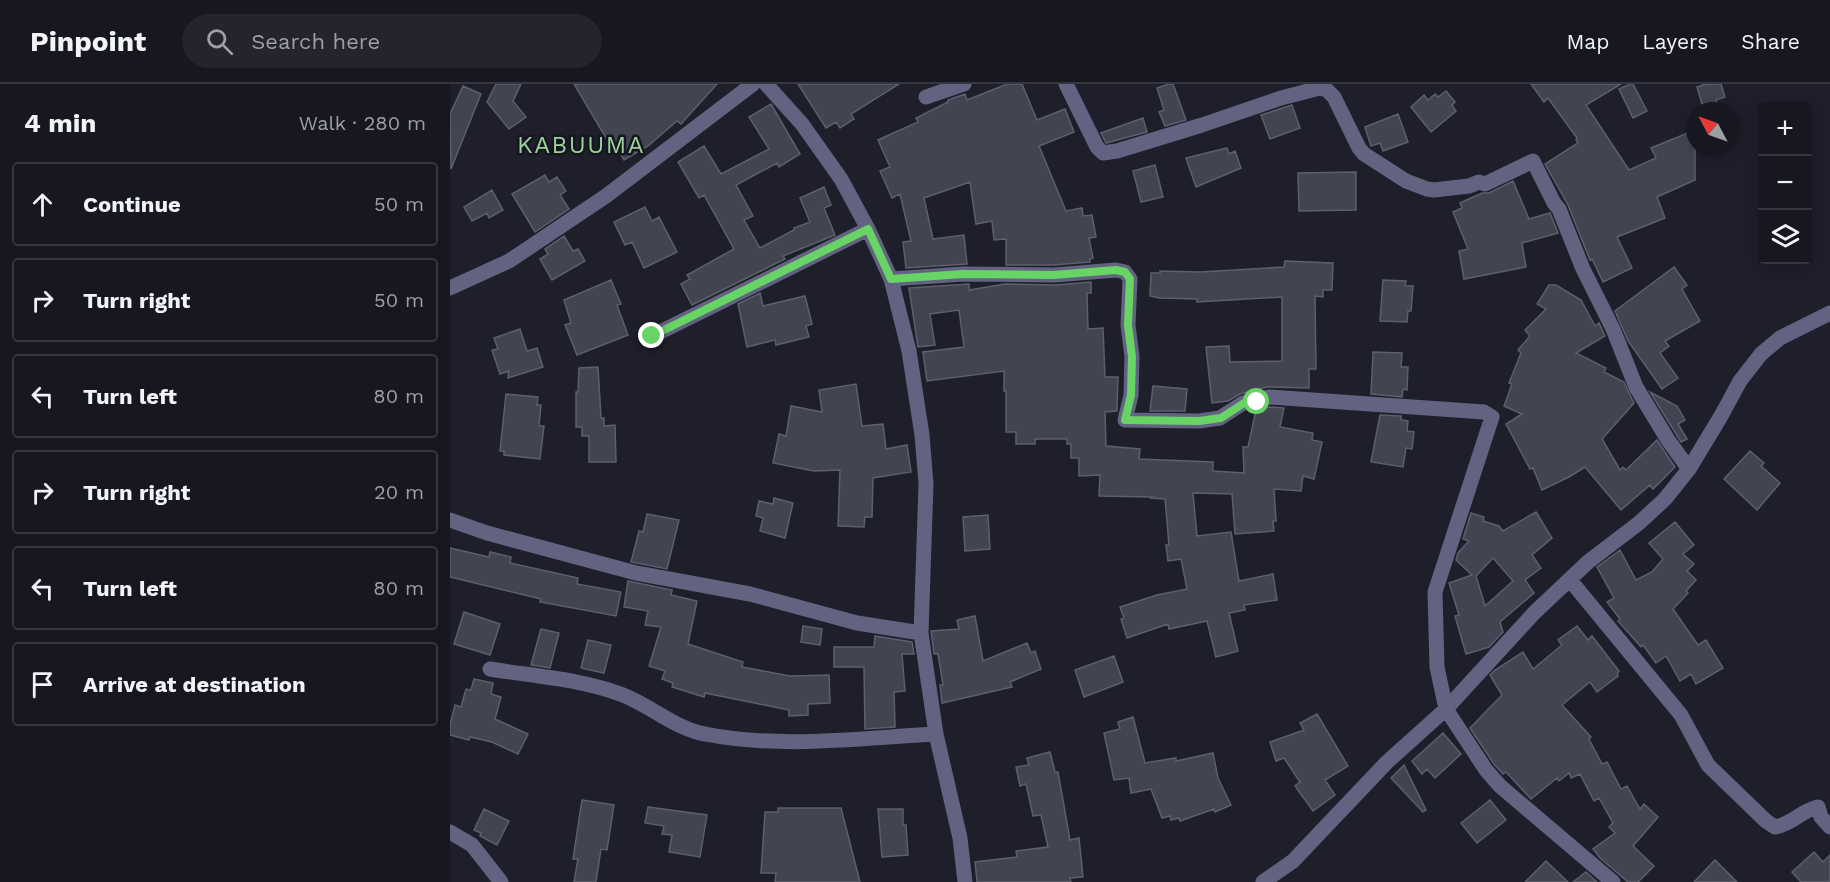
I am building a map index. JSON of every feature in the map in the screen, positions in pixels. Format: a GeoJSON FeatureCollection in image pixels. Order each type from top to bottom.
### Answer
{"type":"FeatureCollection","features":[{"type":"Feature","properties":{"kind":"street"},"geometry":{"type":"LineString","coordinates":[[450,288],[509,261],[606,196],[753,84]]}},
{"type":"Feature","properties":{"kind":"street"},"geometry":{"type":"LineString","coordinates":[[766,84],[802,124],[841,179],[868,229],[891,279],[909,351],[922,435],[926,484],[921,633],[936,734],[960,838],[964,882]]}},
{"type":"Feature","properties":{"kind":"street"},"geometry":{"type":"LineString","coordinates":[[926,98],[964,84]]}},
{"type":"Feature","properties":{"kind":"street"},"geometry":{"type":"LineString","coordinates":[[1066,84],[1097,147],[1103,153],[1320,88],[1327,90],[1334,97],[1364,154],[1406,181],[1427,189],[1470,186],[1479,182],[1485,184],[1533,161],[1559,209],[1583,269],[1613,329],[1636,387],[1668,440],[1689,469]]}},
{"type":"Feature","properties":{"kind":"street"},"geometry":{"type":"LineString","coordinates":[[652,336],[868,229]]}},
{"type":"Feature","properties":{"kind":"street"},"geometry":{"type":"LineString","coordinates":[[891,279],[963,274],[1053,275],[1116,270],[1125,272],[1130,279],[1128,325],[1132,357],[1131,395],[1125,420],[1199,421],[1221,418],[1244,403],[1269,397],[1484,412],[1492,417],[1435,592],[1437,668],[1446,709],[1486,770],[1500,786],[1613,882]]}},
{"type":"Feature","properties":{"kind":"street"},"geometry":{"type":"LineString","coordinates":[[1263,882],[1293,861],[1387,762],[1446,709],[1534,613],[1588,562],[1639,523],[1665,499],[1689,469],[1740,381],[1761,354],[1780,338],[1830,313]]}},
{"type":"Feature","properties":{"kind":"street"},"geometry":{"type":"LineString","coordinates":[[450,520],[487,533],[636,573],[750,594],[856,623],[921,633]]}},
{"type":"Feature","properties":{"kind":"street"},"geometry":{"type":"LineString","coordinates":[[1570,580],[1681,715],[1708,765],[1729,786],[1775,827],[1788,825],[1806,810],[1818,807],[1821,817],[1830,827]]}},
{"type":"Feature","properties":{"kind":"street"},"geometry":{"type":"LineString","coordinates":[[490,669],[592,686],[622,694],[687,729],[704,734],[786,742],[936,734]]}},
{"type":"Feature","properties":{"kind":"street"},"geometry":{"type":"LineString","coordinates":[[450,832],[472,845],[501,882]]}},
{"type":"Feature","properties":{"kind":"building"},"geometry":{"type":"Polygon","coordinates":[[[496,84],[521,84],[513,101],[526,117],[509,129],[487,102],[496,84]]]}},
{"type":"Feature","properties":{"kind":"building"},"geometry":{"type":"Polygon","coordinates":[[[574,84],[717,84],[681,124],[677,121],[648,146],[624,160],[610,136],[606,138],[574,84]]]}},
{"type":"Feature","properties":{"kind":"building"},"geometry":{"type":"Polygon","coordinates":[[[798,84],[899,84],[851,114],[854,119],[840,128],[836,122],[826,128],[798,84]]]}},
{"type":"Feature","properties":{"kind":"building"},"geometry":{"type":"Polygon","coordinates":[[[1007,84],[1022,84],[1037,120],[1065,109],[1074,132],[1039,146],[1066,211],[1082,208],[1083,216],[1092,215],[1096,237],[1089,238],[1093,258],[1090,262],[1054,265],[1006,265],[1006,239],[994,240],[992,221],[976,224],[970,182],[924,198],[933,239],[964,235],[967,264],[906,268],[903,242],[911,241],[900,194],[892,198],[880,171],[890,167],[878,140],[918,122],[916,118],[948,100],[965,94],[967,100],[1007,84]]]}},
{"type":"Feature","properties":{"kind":"building"},"geometry":{"type":"Polygon","coordinates":[[[1173,84],[1186,120],[1165,126],[1159,112],[1164,110],[1157,88],[1173,84]]]}},
{"type":"Feature","properties":{"kind":"building"},"geometry":{"type":"Polygon","coordinates":[[[1531,84],[1621,84],[1586,105],[1629,170],[1656,158],[1651,148],[1686,134],[1686,156],[1695,156],[1695,180],[1657,197],[1665,218],[1617,237],[1632,268],[1603,282],[1592,259],[1590,260],[1568,205],[1545,164],[1578,143],[1577,138],[1548,98],[1544,102],[1531,84]]]}},
{"type":"Feature","properties":{"kind":"building"},"geometry":{"type":"Polygon","coordinates":[[[1633,84],[1647,111],[1633,118],[1619,89],[1633,84]]]}},
{"type":"Feature","properties":{"kind":"building"},"geometry":{"type":"Polygon","coordinates":[[[1706,84],[1721,84],[1725,97],[1716,100],[1717,102],[1701,102],[1697,87],[1706,84]]]}},
{"type":"Feature","properties":{"kind":"building"},"geometry":{"type":"Polygon","coordinates":[[[463,86],[481,94],[451,169],[450,114],[463,86]]]}},
{"type":"Feature","properties":{"kind":"building"},"geometry":{"type":"Polygon","coordinates":[[[1446,91],[1455,102],[1452,105],[1456,111],[1431,132],[1411,107],[1424,95],[1428,100],[1435,94],[1438,97],[1446,91]]]}},
{"type":"Feature","properties":{"kind":"building"},"geometry":{"type":"Polygon","coordinates":[[[771,104],[800,154],[779,167],[777,163],[736,185],[753,216],[744,220],[760,248],[794,228],[810,222],[800,198],[824,187],[831,205],[824,208],[835,235],[783,256],[785,259],[692,305],[681,284],[690,279],[687,275],[734,249],[704,195],[699,198],[678,162],[704,146],[721,174],[769,149],[749,117],[771,104]]]}},
{"type":"Feature","properties":{"kind":"building"},"geometry":{"type":"Polygon","coordinates":[[[1292,105],[1300,128],[1270,139],[1261,115],[1292,105]]]}},
{"type":"Feature","properties":{"kind":"building"},"geometry":{"type":"Polygon","coordinates":[[[1398,114],[1408,142],[1383,151],[1380,143],[1371,146],[1365,127],[1398,114]]]}},
{"type":"Feature","properties":{"kind":"building"},"geometry":{"type":"Polygon","coordinates":[[[1143,118],[1147,132],[1106,143],[1101,133],[1143,118]]]}},
{"type":"Feature","properties":{"kind":"building"},"geometry":{"type":"Polygon","coordinates":[[[1227,148],[1229,154],[1235,151],[1241,168],[1196,187],[1186,158],[1227,148]]]}},
{"type":"Feature","properties":{"kind":"building"},"geometry":{"type":"Polygon","coordinates":[[[1155,165],[1163,197],[1141,202],[1133,171],[1155,165]]]}},
{"type":"Feature","properties":{"kind":"building"},"geometry":{"type":"Polygon","coordinates":[[[1356,172],[1356,210],[1299,211],[1298,173],[1356,172]]]}},
{"type":"Feature","properties":{"kind":"building"},"geometry":{"type":"Polygon","coordinates":[[[545,175],[549,182],[557,177],[566,191],[560,195],[569,209],[535,232],[512,194],[545,175]]]}},
{"type":"Feature","properties":{"kind":"building"},"geometry":{"type":"Polygon","coordinates":[[[1513,181],[1529,219],[1550,213],[1558,233],[1522,243],[1526,267],[1464,279],[1459,251],[1468,249],[1453,212],[1462,208],[1460,203],[1482,193],[1489,193],[1513,181]]]}},
{"type":"Feature","properties":{"kind":"building"},"geometry":{"type":"Polygon","coordinates":[[[492,190],[503,210],[489,218],[487,213],[472,221],[464,207],[492,190]]]}},
{"type":"Feature","properties":{"kind":"building"},"geometry":{"type":"Polygon","coordinates":[[[645,207],[652,221],[659,217],[677,252],[644,268],[632,242],[625,245],[614,222],[645,207]]]}},
{"type":"Feature","properties":{"kind":"building"},"geometry":{"type":"Polygon","coordinates":[[[564,236],[573,251],[578,249],[585,261],[552,280],[540,259],[548,254],[545,249],[564,236]]]}},
{"type":"Feature","properties":{"kind":"building"},"geometry":{"type":"Polygon","coordinates":[[[1285,261],[1333,263],[1332,290],[1323,290],[1323,297],[1315,296],[1316,369],[1309,369],[1309,388],[1267,387],[1240,394],[1228,401],[1212,403],[1206,347],[1229,346],[1230,362],[1282,361],[1282,297],[1197,302],[1197,299],[1159,298],[1150,296],[1151,273],[1284,267],[1285,261]]]}},
{"type":"Feature","properties":{"kind":"building"},"geometry":{"type":"Polygon","coordinates":[[[1674,267],[1687,285],[1682,289],[1700,321],[1665,341],[1669,346],[1660,353],[1678,378],[1662,389],[1628,341],[1615,311],[1674,267]]]}},
{"type":"Feature","properties":{"kind":"building"},"geometry":{"type":"Polygon","coordinates":[[[611,280],[621,304],[617,305],[628,335],[577,355],[565,325],[571,323],[564,300],[611,280]]]}},
{"type":"Feature","properties":{"kind":"building"},"geometry":{"type":"Polygon","coordinates":[[[1383,280],[1406,281],[1405,286],[1413,286],[1411,311],[1408,311],[1407,322],[1380,321],[1383,280]]]}},
{"type":"Feature","properties":{"kind":"building"},"geometry":{"type":"Polygon","coordinates":[[[1091,282],[1091,293],[1087,293],[1088,329],[1103,328],[1105,377],[1118,377],[1117,411],[1105,412],[1106,446],[1140,449],[1139,459],[1213,462],[1213,471],[1244,473],[1243,447],[1248,447],[1256,410],[1270,407],[1284,408],[1280,427],[1313,433],[1312,440],[1322,442],[1314,479],[1303,476],[1301,491],[1274,489],[1276,521],[1273,521],[1274,531],[1235,534],[1232,494],[1193,493],[1197,536],[1231,532],[1239,581],[1273,574],[1277,600],[1244,605],[1245,610],[1229,613],[1238,651],[1216,657],[1207,621],[1169,629],[1168,624],[1127,638],[1120,607],[1157,595],[1187,589],[1181,559],[1168,561],[1165,499],[1099,496],[1100,475],[1079,476],[1079,458],[1071,458],[1071,444],[1067,444],[1067,439],[1035,439],[1035,444],[1016,444],[1016,432],[1006,432],[1004,371],[927,381],[923,352],[964,347],[959,310],[930,314],[935,345],[918,347],[909,288],[969,284],[969,290],[1005,284],[1055,285],[1091,282]]]}},
{"type":"Feature","properties":{"kind":"building"},"geometry":{"type":"Polygon","coordinates":[[[1549,285],[1556,285],[1581,300],[1595,326],[1599,323],[1605,336],[1576,353],[1606,368],[1604,372],[1624,382],[1634,403],[1602,439],[1620,470],[1623,467],[1626,470],[1657,440],[1675,467],[1653,489],[1650,485],[1621,510],[1585,467],[1542,490],[1533,468],[1530,469],[1506,424],[1522,414],[1504,406],[1512,384],[1509,383],[1521,353],[1518,350],[1530,336],[1525,330],[1546,309],[1537,304],[1549,285]]]}},
{"type":"Feature","properties":{"kind":"building"},"geometry":{"type":"Polygon","coordinates":[[[760,293],[763,306],[805,296],[812,324],[806,326],[809,337],[776,345],[775,340],[747,347],[738,304],[760,293]]]}},
{"type":"Feature","properties":{"kind":"building"},"geometry":{"type":"Polygon","coordinates":[[[520,329],[527,351],[537,348],[543,367],[508,378],[509,371],[500,374],[492,350],[498,349],[494,338],[520,329]]]}},
{"type":"Feature","properties":{"kind":"building"},"geometry":{"type":"Polygon","coordinates":[[[1373,352],[1402,353],[1401,367],[1408,367],[1407,390],[1403,389],[1402,397],[1371,394],[1373,352]]]}},
{"type":"Feature","properties":{"kind":"building"},"geometry":{"type":"Polygon","coordinates":[[[598,367],[601,418],[604,418],[604,426],[615,425],[616,462],[589,462],[589,436],[582,436],[582,427],[576,427],[579,368],[598,367]]]}},
{"type":"Feature","properties":{"kind":"building"},"geometry":{"type":"Polygon","coordinates":[[[856,384],[862,426],[883,424],[886,449],[907,445],[911,472],[873,478],[872,517],[865,517],[864,527],[838,526],[840,470],[814,471],[773,463],[779,434],[786,436],[791,406],[822,412],[819,390],[856,384]]]}},
{"type":"Feature","properties":{"kind":"building"},"geometry":{"type":"Polygon","coordinates":[[[1153,386],[1187,389],[1185,411],[1150,411],[1153,386]]]}},
{"type":"Feature","properties":{"kind":"building"},"geometry":{"type":"Polygon","coordinates":[[[1650,392],[1677,406],[1685,420],[1678,424],[1687,439],[1681,442],[1650,392]]]}},
{"type":"Feature","properties":{"kind":"building"},"geometry":{"type":"Polygon","coordinates":[[[506,394],[538,397],[537,405],[541,405],[539,426],[544,426],[540,459],[504,455],[504,451],[500,451],[506,394]]]}},
{"type":"Feature","properties":{"kind":"building"},"geometry":{"type":"Polygon","coordinates":[[[1380,415],[1401,416],[1401,420],[1408,421],[1407,431],[1414,432],[1412,449],[1406,448],[1403,467],[1371,462],[1380,415]]]}},
{"type":"Feature","properties":{"kind":"building"},"geometry":{"type":"Polygon","coordinates":[[[1750,451],[1764,463],[1761,466],[1780,483],[1757,510],[1724,479],[1750,451]]]}},
{"type":"Feature","properties":{"kind":"building"},"geometry":{"type":"Polygon","coordinates":[[[774,498],[793,503],[785,538],[760,531],[763,518],[756,516],[759,501],[773,504],[774,498]]]}},
{"type":"Feature","properties":{"kind":"building"},"geometry":{"type":"Polygon","coordinates":[[[1536,512],[1552,538],[1532,555],[1541,568],[1525,580],[1534,593],[1500,622],[1503,632],[1489,647],[1466,654],[1455,616],[1459,615],[1449,583],[1472,575],[1456,560],[1458,553],[1469,541],[1463,539],[1471,513],[1484,517],[1483,521],[1499,526],[1503,531],[1536,512]],[[1493,558],[1476,576],[1485,606],[1513,581],[1493,558]]]}},
{"type":"Feature","properties":{"kind":"building"},"geometry":{"type":"Polygon","coordinates":[[[647,514],[679,520],[667,569],[631,562],[639,531],[643,532],[647,514]]]}},
{"type":"Feature","properties":{"kind":"building"},"geometry":{"type":"Polygon","coordinates":[[[988,515],[990,549],[965,551],[963,517],[988,515]]]}},
{"type":"Feature","properties":{"kind":"building"},"geometry":{"type":"Polygon","coordinates":[[[1675,522],[1694,545],[1683,554],[1694,564],[1687,571],[1696,580],[1686,591],[1688,593],[1673,609],[1698,645],[1706,640],[1723,668],[1696,684],[1691,674],[1680,681],[1666,656],[1656,663],[1643,645],[1641,647],[1618,621],[1620,619],[1607,602],[1614,598],[1597,567],[1620,550],[1636,580],[1652,572],[1663,559],[1649,543],[1675,522]]]}},
{"type":"Feature","properties":{"kind":"building"},"geometry":{"type":"Polygon","coordinates":[[[450,548],[489,557],[490,552],[511,557],[510,563],[578,578],[577,584],[621,592],[616,616],[540,602],[541,599],[450,577],[450,548]]]}},
{"type":"Feature","properties":{"kind":"building"},"geometry":{"type":"Polygon","coordinates":[[[628,581],[672,590],[671,595],[697,601],[688,644],[743,662],[742,667],[790,676],[829,675],[830,703],[808,704],[808,715],[789,716],[789,710],[705,693],[704,697],[672,687],[673,683],[662,679],[665,671],[649,666],[661,627],[645,625],[648,611],[624,607],[628,581]]]}},
{"type":"Feature","properties":{"kind":"building"},"geometry":{"type":"Polygon","coordinates":[[[464,612],[500,624],[490,655],[454,644],[464,612]]]}},
{"type":"Feature","properties":{"kind":"building"},"geometry":{"type":"Polygon","coordinates":[[[975,616],[983,661],[1027,643],[1031,653],[1035,651],[1041,669],[1010,682],[1012,687],[942,703],[940,685],[943,685],[938,654],[934,654],[931,631],[959,629],[957,620],[975,616]]]}},
{"type":"Feature","properties":{"kind":"building"},"geometry":{"type":"Polygon","coordinates":[[[803,626],[822,629],[820,645],[801,642],[803,626]]]}},
{"type":"Feature","properties":{"kind":"building"},"geometry":{"type":"Polygon","coordinates":[[[1577,626],[1588,640],[1592,636],[1619,671],[1618,676],[1597,692],[1590,682],[1562,705],[1591,737],[1589,739],[1602,764],[1607,762],[1621,789],[1627,786],[1640,809],[1644,804],[1658,817],[1633,846],[1654,866],[1638,882],[1628,882],[1593,849],[1615,833],[1609,827],[1613,823],[1599,798],[1594,801],[1580,774],[1571,778],[1569,773],[1559,781],[1557,778],[1531,799],[1506,772],[1503,774],[1494,764],[1470,728],[1502,695],[1490,675],[1495,670],[1523,652],[1533,669],[1562,645],[1558,640],[1577,626]]]}},
{"type":"Feature","properties":{"kind":"building"},"geometry":{"type":"Polygon","coordinates":[[[541,629],[559,633],[550,668],[531,665],[541,629]]]}},
{"type":"Feature","properties":{"kind":"building"},"geometry":{"type":"Polygon","coordinates":[[[875,636],[912,642],[914,654],[902,654],[905,691],[894,692],[895,727],[865,729],[864,667],[834,667],[834,647],[874,647],[875,636]]]}},
{"type":"Feature","properties":{"kind":"building"},"geometry":{"type":"Polygon","coordinates":[[[588,640],[611,645],[604,673],[581,668],[588,640]]]}},
{"type":"Feature","properties":{"kind":"building"},"geometry":{"type":"Polygon","coordinates":[[[1114,656],[1123,682],[1084,697],[1075,670],[1114,656]]]}},
{"type":"Feature","properties":{"kind":"building"},"geometry":{"type":"Polygon","coordinates":[[[474,679],[493,683],[491,694],[501,697],[495,719],[528,734],[518,754],[492,742],[470,737],[469,740],[450,735],[455,705],[461,707],[466,689],[471,690],[474,679]]]}},
{"type":"Feature","properties":{"kind":"building"},"geometry":{"type":"Polygon","coordinates":[[[1317,714],[1348,766],[1325,780],[1335,795],[1313,811],[1295,786],[1300,782],[1284,758],[1276,761],[1270,742],[1304,730],[1300,723],[1317,714]]]}},
{"type":"Feature","properties":{"kind":"building"},"geometry":{"type":"Polygon","coordinates":[[[1133,717],[1145,763],[1176,758],[1176,761],[1213,753],[1218,778],[1231,805],[1215,812],[1214,809],[1180,821],[1179,818],[1171,820],[1170,816],[1162,818],[1151,789],[1131,793],[1129,778],[1114,780],[1104,733],[1120,729],[1118,722],[1133,717]]]}},
{"type":"Feature","properties":{"kind":"building"},"geometry":{"type":"Polygon","coordinates":[[[1443,733],[1461,754],[1435,778],[1427,769],[1422,774],[1412,761],[1443,733]]]}},
{"type":"Feature","properties":{"kind":"building"},"geometry":{"type":"Polygon","coordinates":[[[1050,752],[1055,772],[1058,772],[1070,840],[1079,838],[1083,877],[1070,878],[1071,882],[977,882],[975,862],[1017,857],[1016,851],[1048,847],[1041,815],[1033,816],[1026,784],[1020,786],[1016,767],[1029,765],[1027,758],[1050,752]]]}},
{"type":"Feature","properties":{"kind":"building"},"geometry":{"type":"Polygon","coordinates":[[[1404,765],[1426,810],[1423,812],[1391,778],[1404,765]]]}},
{"type":"Feature","properties":{"kind":"building"},"geometry":{"type":"Polygon","coordinates":[[[582,800],[614,805],[607,850],[601,849],[596,882],[574,882],[578,859],[573,859],[582,800]]]}},
{"type":"Feature","properties":{"kind":"building"},"geometry":{"type":"Polygon","coordinates":[[[1490,800],[1506,820],[1477,843],[1461,823],[1490,800]]]}},
{"type":"Feature","properties":{"kind":"building"},"geometry":{"type":"Polygon","coordinates":[[[648,807],[707,815],[700,857],[669,852],[672,835],[662,834],[664,826],[645,823],[648,807]]]}},
{"type":"Feature","properties":{"kind":"building"},"geometry":{"type":"Polygon","coordinates":[[[778,808],[841,808],[860,882],[775,882],[776,873],[761,873],[765,812],[778,812],[778,808]]]}},
{"type":"Feature","properties":{"kind":"building"},"geometry":{"type":"Polygon","coordinates":[[[484,809],[509,821],[497,845],[474,830],[484,809]]]}},
{"type":"Feature","properties":{"kind":"building"},"geometry":{"type":"Polygon","coordinates":[[[878,809],[903,809],[908,855],[882,857],[878,809]]]}},
{"type":"Feature","properties":{"kind":"building"},"geometry":{"type":"Polygon","coordinates":[[[1814,852],[1823,862],[1830,855],[1830,882],[1801,882],[1792,872],[1814,852]]]}},
{"type":"Feature","properties":{"kind":"building"},"geometry":{"type":"Polygon","coordinates":[[[1715,860],[1737,882],[1694,882],[1715,860]]]}},
{"type":"Feature","properties":{"kind":"building"},"geometry":{"type":"Polygon","coordinates":[[[1546,861],[1568,882],[1525,882],[1546,861]]]}},
{"type":"Feature","properties":{"kind":"building"},"geometry":{"type":"Polygon","coordinates":[[[1586,872],[1597,882],[1573,882],[1586,872]]]}},
{"type":"Feature","properties":{"kind":"district","name":"KABUUMA"},"geometry":{"type":"Point","coordinates":[581,145]}},
{"type":"Feature","properties":{"kind":"route"},"geometry":{"type":"LineString","coordinates":[[652,336],[868,229],[891,279],[963,274],[1053,275],[1116,270],[1125,272],[1130,279],[1131,290],[1128,325],[1132,357],[1131,395],[1125,420],[1199,421],[1221,418],[1244,403],[1257,402]]}}]}
